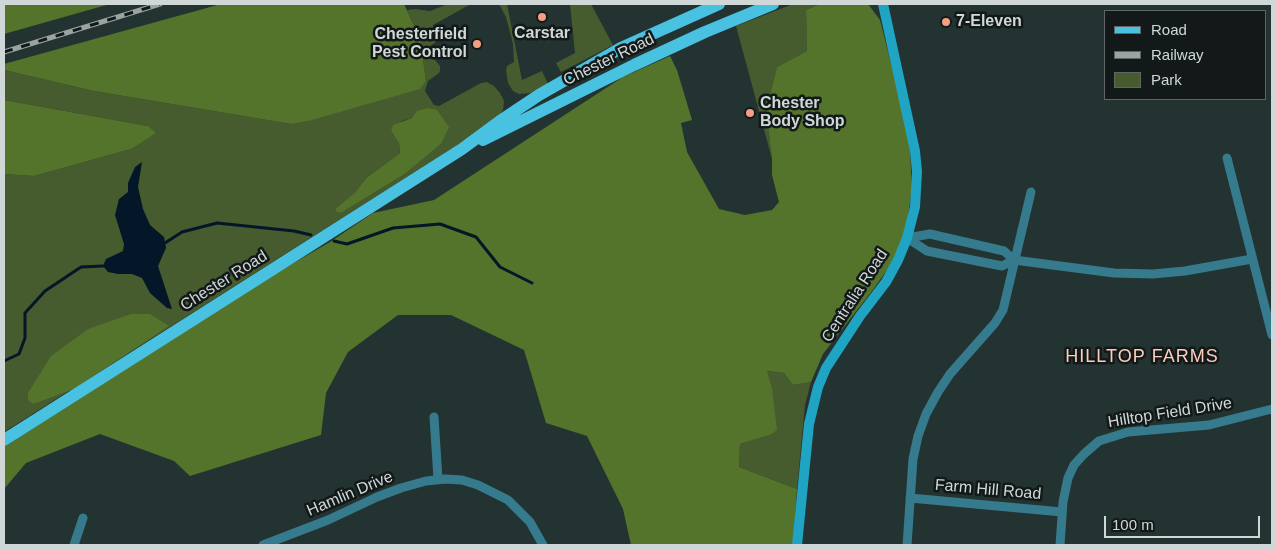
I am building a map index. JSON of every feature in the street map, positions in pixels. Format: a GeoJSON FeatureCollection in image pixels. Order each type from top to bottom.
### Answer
{"type":"FeatureCollection","features":[{"type":"Feature","properties":{"kind":"main road","name":"Chester Road"},"geometry":{"type":"LineString","coordinates":[[4,440],[462,149],[500,121],[579,70],[621,48],[719,4]]}},
{"type":"Feature","properties":{"kind":"main road","name":"Chester Road"},"geometry":{"type":"LineString","coordinates":[[462,149],[506,130],[642,61],[773,4]]}},
{"type":"Feature","properties":{"kind":"street","name":"Centralia Road"},"geometry":{"type":"LineString","coordinates":[[797,545],[809,424],[818,387],[826,368],[860,316],[886,282],[898,260],[907,238],[915,207],[917,190],[915,151],[883,4]]}},
{"type":"Feature","properties":{"kind":"street"},"geometry":{"type":"LineString","coordinates":[[1227,158],[1272,335]]}},
{"type":"Feature","properties":{"kind":"street"},"geometry":{"type":"LineString","coordinates":[[907,545],[913,459],[918,436],[926,414],[950,374],[995,323],[1003,310],[1030,192]]}},
{"type":"Feature","properties":{"kind":"street"},"geometry":{"type":"LineString","coordinates":[[907,238],[930,234],[1004,251],[1014,260]]}},
{"type":"Feature","properties":{"kind":"street"},"geometry":{"type":"LineString","coordinates":[[907,238],[927,252],[1002,266],[1014,260],[1114,273],[1153,274],[1204,269],[1252,259]]}},
{"type":"Feature","properties":{"kind":"street","name":"Hilltop Field Drive"},"geometry":{"type":"LineString","coordinates":[[1060,545],[1062,512],[1068,478],[1084,454],[1099,441],[1128,432],[1209,425],[1272,409]]}},
{"type":"Feature","properties":{"kind":"street"},"geometry":{"type":"LineString","coordinates":[[434,417],[438,479]]}},
{"type":"Feature","properties":{"kind":"street","name":"Hamlin Drive"},"geometry":{"type":"LineString","coordinates":[[263,545],[328,520],[377,497],[401,488],[438,479],[462,480],[478,484],[508,500],[530,522],[543,545]]}},
{"type":"Feature","properties":{"kind":"street","name":"Farm Hill Road"},"geometry":{"type":"LineString","coordinates":[[910,498],[1062,512]]}},
{"type":"Feature","properties":{"kind":"street"},"geometry":{"type":"LineString","coordinates":[[74,545],[83,518]]}},
{"type":"Feature","properties":{"kind":"green space"},"geometry":{"type":"Polygon","coordinates":[[[4,4],[110,4],[4,34],[4,4]]]}},
{"type":"Feature","properties":{"kind":"green space"},"geometry":{"type":"Polygon","coordinates":[[[221,4],[404,4],[420,38],[426,81],[420,89],[312,120],[291,124],[94,91],[4,70],[4,64],[221,4]]]}},
{"type":"Feature","properties":{"kind":"green space"},"geometry":{"type":"Polygon","coordinates":[[[448,4],[471,4],[433,25],[436,42],[426,49],[440,66],[440,71],[428,81],[425,91],[434,105],[439,106],[481,83],[487,82],[494,86],[504,101],[503,110],[499,116],[459,144],[4,432],[4,174],[34,176],[131,149],[148,126],[4,100],[4,70],[94,91],[291,124],[426,81],[420,38],[407,10],[430,11],[448,4]],[[412,118],[402,121],[391,131],[399,143],[400,153],[366,178],[357,192],[335,209],[336,212],[341,213],[405,174],[441,144],[412,118]]]}},
{"type":"Feature","properties":{"kind":"green space"},"geometry":{"type":"Polygon","coordinates":[[[499,4],[507,4],[522,80],[542,71],[548,84],[530,93],[519,94],[513,91],[508,83],[506,71],[507,66],[514,62],[513,44],[506,17],[499,4]]]}},
{"type":"Feature","properties":{"kind":"green space"},"geometry":{"type":"Polygon","coordinates":[[[570,4],[591,4],[613,45],[561,72],[556,63],[575,53],[570,4]]]}},
{"type":"Feature","properties":{"kind":"green space"},"geometry":{"type":"Polygon","coordinates":[[[793,4],[820,4],[806,10],[807,51],[777,67],[766,110],[772,159],[736,26],[793,4]]]}},
{"type":"Feature","properties":{"kind":"green space"},"geometry":{"type":"Polygon","coordinates":[[[820,4],[868,4],[880,20],[904,115],[910,150],[912,190],[906,228],[892,263],[823,354],[811,382],[793,385],[784,373],[767,371],[772,388],[777,430],[770,435],[740,444],[739,467],[797,489],[793,545],[631,545],[623,509],[587,436],[546,423],[524,350],[451,315],[398,315],[348,352],[326,393],[321,435],[190,476],[174,461],[100,434],[26,463],[4,489],[4,447],[245,291],[330,242],[373,213],[434,200],[623,77],[670,56],[677,70],[692,120],[681,123],[687,152],[719,209],[745,215],[772,210],[779,202],[772,175],[766,110],[777,67],[807,51],[806,10],[820,4]]]}},
{"type":"Feature","properties":{"kind":"green space"},"geometry":{"type":"Polygon","coordinates":[[[4,100],[148,126],[156,133],[131,149],[34,176],[4,174],[4,100]]]}},
{"type":"Feature","properties":{"kind":"green space"},"geometry":{"type":"Polygon","coordinates":[[[428,108],[437,110],[449,127],[441,144],[405,174],[341,213],[336,212],[335,209],[356,192],[366,178],[400,153],[399,143],[391,131],[393,125],[412,118],[417,111],[428,108]]]}},
{"type":"Feature","properties":{"kind":"green space"},"geometry":{"type":"Polygon","coordinates":[[[131,314],[150,314],[169,326],[74,389],[33,404],[28,400],[28,393],[51,356],[88,329],[131,314]]]}},
{"type":"Feature","properties":{"kind":"green space"},"geometry":{"type":"Polygon","coordinates":[[[766,371],[784,373],[793,385],[811,382],[805,405],[797,489],[739,467],[740,444],[770,435],[772,388],[766,371]]]}},
{"type":"Feature","properties":{"kind":"water"},"geometry":{"type":"Polygon","coordinates":[[[142,162],[138,187],[143,209],[150,225],[164,237],[166,248],[158,266],[172,309],[167,308],[150,293],[142,278],[132,274],[108,272],[103,266],[106,259],[123,251],[124,244],[115,215],[119,199],[128,192],[128,183],[135,167],[142,162]]]}},
{"type":"Feature","properties":{"kind":"waterway"},"geometry":{"type":"LineString","coordinates":[[165,243],[182,232],[217,223],[294,231],[311,235]]}},
{"type":"Feature","properties":{"kind":"waterway"},"geometry":{"type":"LineString","coordinates":[[334,241],[347,244],[393,228],[440,224],[476,237],[500,267],[532,283]]}},
{"type":"Feature","properties":{"kind":"waterway"},"geometry":{"type":"LineString","coordinates":[[4,361],[19,354],[25,338],[25,313],[45,291],[81,267],[103,266]]}},
{"type":"Feature","properties":{"kind":"railway"},"geometry":{"type":"LineString","coordinates":[[4,52],[160,4]]}},
{"type":"Feature","properties":{"kind":"place","name":"Carstar"},"geometry":{"type":"Point","coordinates":[542,17]}},
{"type":"Feature","properties":{"kind":"place","name":"7-Eleven"},"geometry":{"type":"Point","coordinates":[946,22]}},
{"type":"Feature","properties":{"kind":"place","name":"Chesterfield Pest Control"},"geometry":{"type":"Point","coordinates":[477,44]}},
{"type":"Feature","properties":{"kind":"place","name":"Chester Body Shop"},"geometry":{"type":"Point","coordinates":[750,113]}},
{"type":"Feature","properties":{"kind":"district","name":"HILLTOP FARMS"},"geometry":{"type":"Point","coordinates":[1142,357]}}]}
